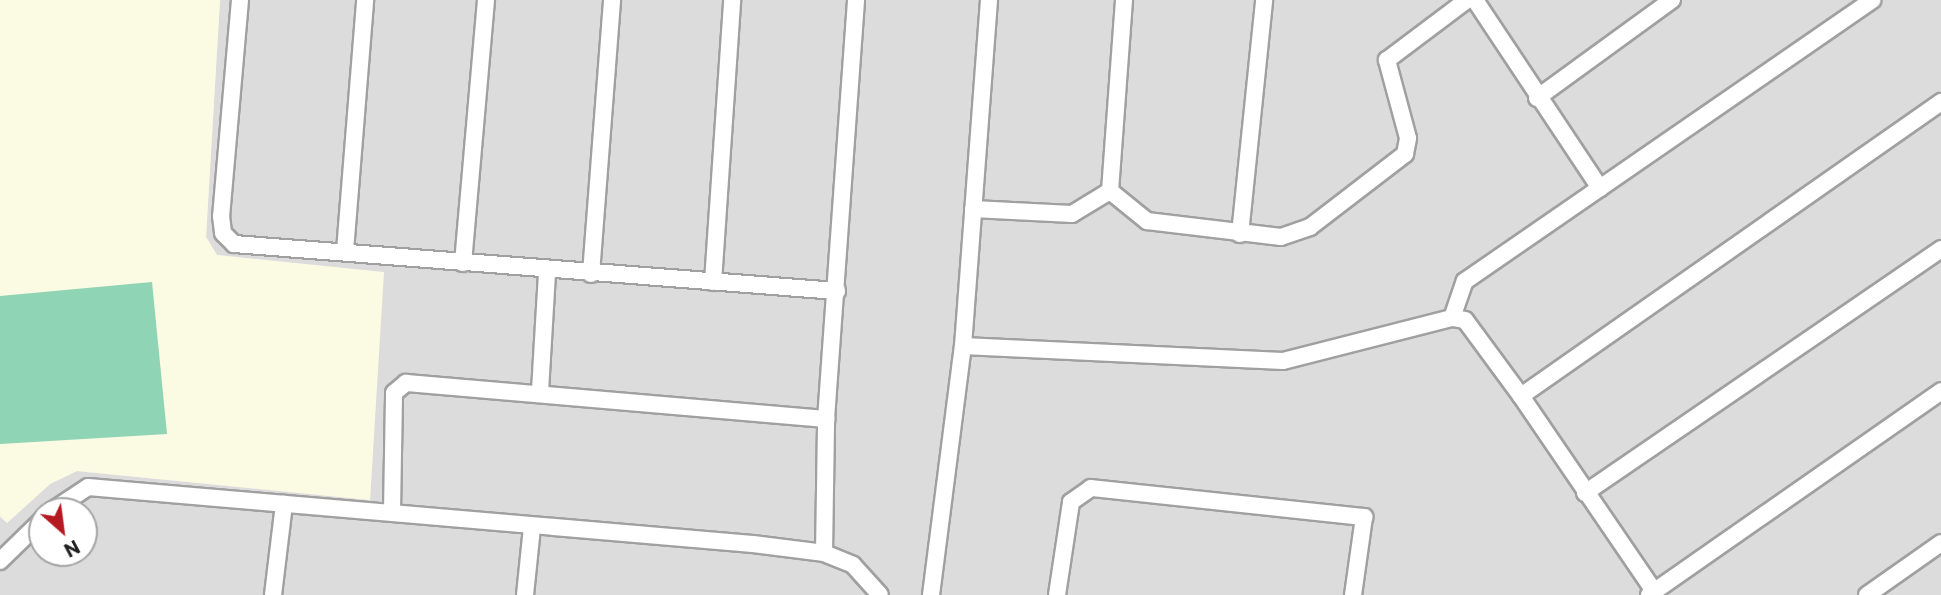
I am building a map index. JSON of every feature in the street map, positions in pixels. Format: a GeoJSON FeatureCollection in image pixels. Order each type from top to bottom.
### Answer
{"type":"FeatureCollection","features":[{"type":"Feature","properties":{"kind":"street"},"geometry":{"type":"LineString","coordinates":[[240,0],[222,233],[234,244],[345,251],[547,272],[837,291]]}},
{"type":"Feature","properties":{"kind":"street"},"geometry":{"type":"LineString","coordinates":[[345,251],[365,0]]}},
{"type":"Feature","properties":{"kind":"street"},"geometry":{"type":"LineString","coordinates":[[463,263],[486,0]]}},
{"type":"Feature","properties":{"kind":"street"},"geometry":{"type":"LineString","coordinates":[[591,274],[612,0]]}},
{"type":"Feature","properties":{"kind":"street"},"geometry":{"type":"LineString","coordinates":[[713,282],[732,0]]}},
{"type":"Feature","properties":{"kind":"street"},"geometry":{"type":"LineString","coordinates":[[824,554],[826,419],[856,0]]}},
{"type":"Feature","properties":{"kind":"street"},"geometry":{"type":"LineString","coordinates":[[931,595],[963,346],[989,0]]}},
{"type":"Feature","properties":{"kind":"street"},"geometry":{"type":"LineString","coordinates":[[1110,191],[1124,0]]}},
{"type":"Feature","properties":{"kind":"street"},"geometry":{"type":"LineString","coordinates":[[1240,234],[1264,0]]}},
{"type":"Feature","properties":{"kind":"street"},"geometry":{"type":"LineString","coordinates":[[1110,191],[1147,220],[1240,234],[1281,237],[1310,227],[1405,154],[1408,138],[1387,60],[1467,0]]}},
{"type":"Feature","properties":{"kind":"street"},"geometry":{"type":"LineString","coordinates":[[1475,0],[1537,98],[1600,188]]}},
{"type":"Feature","properties":{"kind":"street"},"geometry":{"type":"LineString","coordinates":[[1537,98],[1672,0]]}},
{"type":"Feature","properties":{"kind":"street"},"geometry":{"type":"LineString","coordinates":[[1452,318],[1465,281],[1872,0]]}},
{"type":"Feature","properties":{"kind":"street"},"geometry":{"type":"LineString","coordinates":[[1521,396],[1941,102]]}},
{"type":"Feature","properties":{"kind":"street"},"geometry":{"type":"LineString","coordinates":[[973,209],[1072,214],[1110,191]]}},
{"type":"Feature","properties":{"kind":"street"},"geometry":{"type":"LineString","coordinates":[[1585,493],[1941,249]]}},
{"type":"Feature","properties":{"kind":"street"},"geometry":{"type":"LineString","coordinates":[[540,391],[547,272]]}},
{"type":"Feature","properties":{"kind":"street"},"geometry":{"type":"LineString","coordinates":[[963,346],[1283,361],[1452,318],[1465,320],[1521,396],[1652,593],[1941,391]]}},
{"type":"Feature","properties":{"kind":"street"},"geometry":{"type":"LineString","coordinates":[[392,511],[399,386],[540,391],[826,419]]}},
{"type":"Feature","properties":{"kind":"street"},"geometry":{"type":"LineString","coordinates":[[73,497],[88,487],[392,511],[824,554],[853,565],[880,595]]}},
{"type":"Feature","properties":{"kind":"street"},"geometry":{"type":"LineString","coordinates":[[1058,595],[1071,502],[1091,488],[1364,517],[1353,595]]}},
{"type":"Feature","properties":{"kind":"street"},"geometry":{"type":"LineString","coordinates":[[274,595],[284,504]]}},
{"type":"Feature","properties":{"kind":"street"},"geometry":{"type":"LineString","coordinates":[[525,595],[532,527]]}},
{"type":"Feature","properties":{"kind":"street"},"geometry":{"type":"LineString","coordinates":[[2,556],[28,533]]}},
{"type":"Feature","properties":{"kind":"street"},"geometry":{"type":"LineString","coordinates":[[1867,595],[1941,543]]}},
{"type":"Feature","properties":{"kind":"shaded area"},"geometry":{"type":"Polygon","coordinates":[[[0,0],[220,0],[206,237],[217,255],[384,272],[370,500],[77,471],[50,484],[36,497],[28,497],[28,504],[7,523],[0,516],[0,0]]]}},
{"type":"Feature","properties":{"kind":"shaded area"},"geometry":{"type":"Polygon","coordinates":[[[220,0],[1941,0],[1941,595],[0,595],[0,517],[7,523],[28,504],[28,567],[98,567],[98,497],[36,497],[50,484],[77,471],[370,500],[383,273],[217,255],[206,237],[220,0]]]}},
{"type":"Feature","properties":{"kind":"green space"},"geometry":{"type":"Polygon","coordinates":[[[152,282],[167,434],[0,444],[0,296],[152,282]]]}}]}
